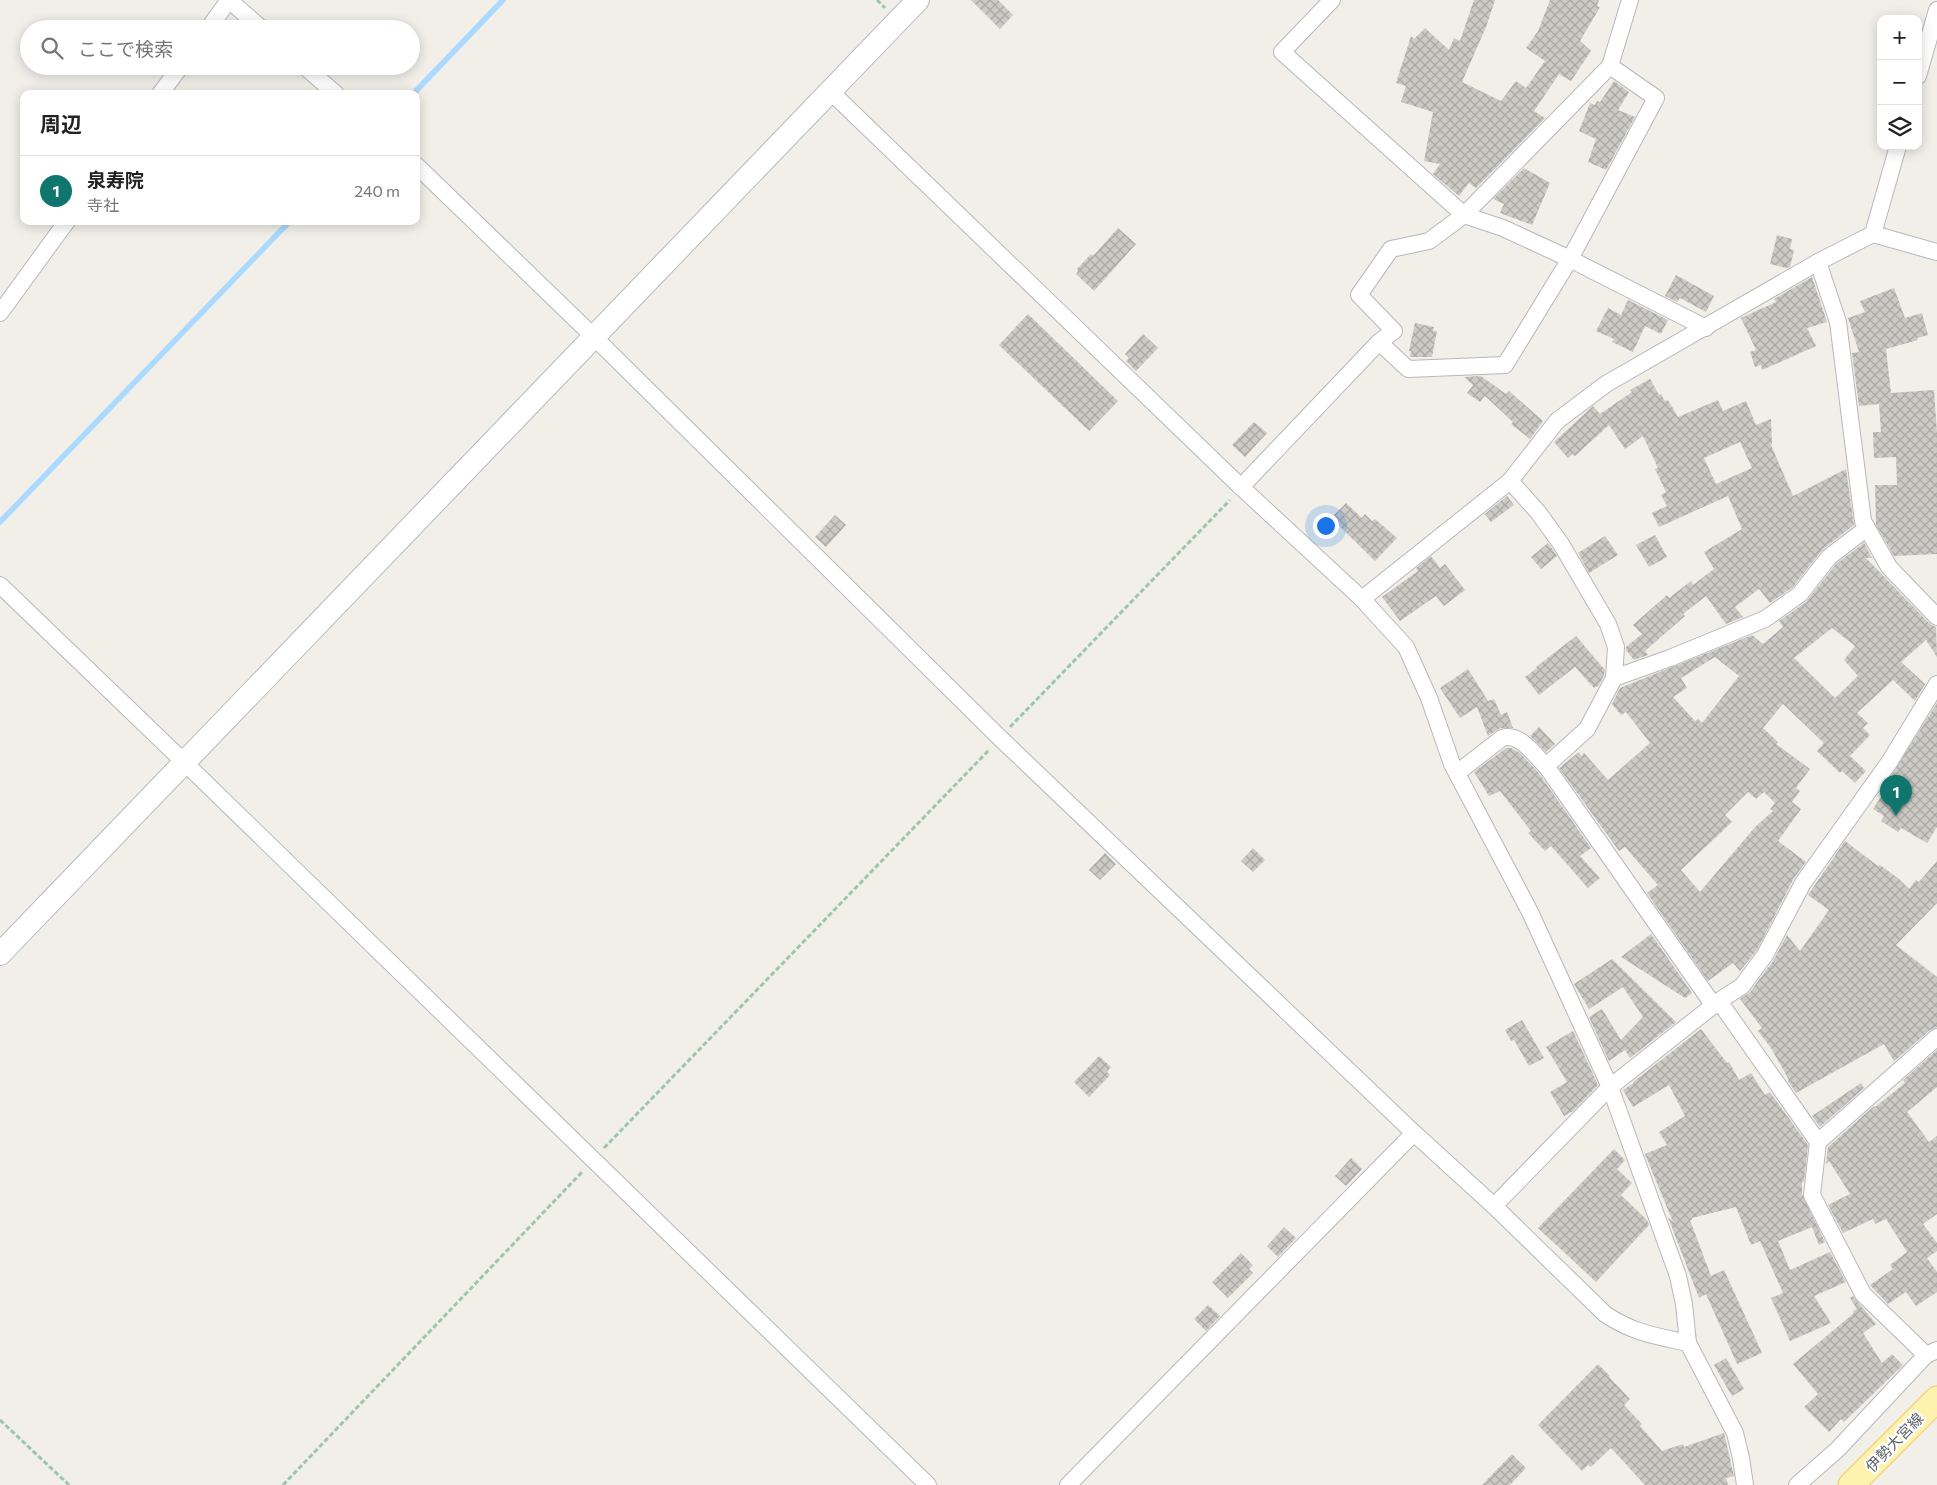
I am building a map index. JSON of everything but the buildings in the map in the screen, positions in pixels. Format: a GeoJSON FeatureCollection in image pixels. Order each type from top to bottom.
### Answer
{"type":"FeatureCollection","features":[{"type":"Feature","properties":{"kind":"main road","name":"伊勢大宮線"},"geometry":{"type":"LineString","coordinates":[[1851,1485],[1937,1399]]}},
{"type":"Feature","properties":{"kind":"street"},"geometry":{"type":"LineString","coordinates":[[215,20],[229,0],[252,20]]}},
{"type":"Feature","properties":{"kind":"street"},"geometry":{"type":"LineString","coordinates":[[0,954],[918,0]]}},
{"type":"Feature","properties":{"kind":"street"},"geometry":{"type":"LineString","coordinates":[[1332,0],[1282,52],[1464,215],[1503,228],[1570,259],[1706,328]]}},
{"type":"Feature","properties":{"kind":"street"},"geometry":{"type":"LineString","coordinates":[[1241,488],[1379,342],[1394,331],[1358,295],[1391,250],[1429,241],[1464,215],[1610,66],[1630,0]]}},
{"type":"Feature","properties":{"kind":"street"},"geometry":{"type":"LineString","coordinates":[[1922,62],[1937,10]]}},
{"type":"Feature","properties":{"kind":"street"},"geometry":{"type":"LineString","coordinates":[[1379,342],[1408,369],[1505,365],[1570,259],[1656,98],[1610,66]]}},
{"type":"Feature","properties":{"kind":"street"},"geometry":{"type":"LineString","coordinates":[[163,90],[174,75]]}},
{"type":"Feature","properties":{"kind":"street"},"geometry":{"type":"LineString","coordinates":[[314,75],[331,90]]}},
{"type":"Feature","properties":{"kind":"street"},"geometry":{"type":"LineString","coordinates":[[831,92],[1241,488],[1362,599],[1406,647],[1429,698],[1457,773],[1530,912],[1610,1087],[1678,1276],[1684,1304],[1688,1343],[1734,1433],[1741,1458],[1744,1485]]}},
{"type":"Feature","properties":{"kind":"street"},"geometry":{"type":"LineString","coordinates":[[1873,234],[1897,150]]}},
{"type":"Feature","properties":{"kind":"street"},"geometry":{"type":"LineString","coordinates":[[420,169],[594,337],[1000,738],[1606,1314],[1622,1325],[1638,1332],[1688,1343]]}},
{"type":"Feature","properties":{"kind":"street"},"geometry":{"type":"LineString","coordinates":[[0,312],[64,225]]}},
{"type":"Feature","properties":{"kind":"street"},"geometry":{"type":"LineString","coordinates":[[1362,599],[1510,481],[1557,421],[1606,384],[1657,353],[1706,328],[1818,262],[1873,234],[1937,252]]}},
{"type":"Feature","properties":{"kind":"street"},"geometry":{"type":"LineString","coordinates":[[1818,262],[1838,322],[1863,521],[1889,568],[1937,617]]}},
{"type":"Feature","properties":{"kind":"street"},"geometry":{"type":"LineString","coordinates":[[1510,481],[1538,512],[1560,544],[1608,624],[1616,647],[1614,678],[1586,729],[1546,766]]}},
{"type":"Feature","properties":{"kind":"street"},"geometry":{"type":"LineString","coordinates":[[1614,678],[1670,658],[1765,619],[1800,594],[1828,557],[1867,528]]}},
{"type":"Feature","properties":{"kind":"street"},"geometry":{"type":"LineString","coordinates":[[0,585],[928,1485]]}},
{"type":"Feature","properties":{"kind":"street"},"geometry":{"type":"LineString","coordinates":[[1494,1206],[1610,1087],[1717,1003],[1742,986],[1765,955],[1802,883],[1890,761],[1937,684]]}},
{"type":"Feature","properties":{"kind":"street"},"geometry":{"type":"LineString","coordinates":[[1457,773],[1502,738],[1509,736],[1517,738],[1546,766],[1818,1142]]}},
{"type":"Feature","properties":{"kind":"street"},"geometry":{"type":"LineString","coordinates":[[1797,1485],[1837,1450],[1932,1352],[1864,1294],[1812,1195],[1818,1142],[1937,1037]]}},
{"type":"Feature","properties":{"kind":"street"},"geometry":{"type":"LineString","coordinates":[[1068,1485],[1414,1133]]}},
{"type":"Feature","properties":{"kind":"path"},"geometry":{"type":"LineString","coordinates":[[283,1485],[559,1198],[593,1160],[1241,488]]}},
{"type":"Feature","properties":{"kind":"path"},"geometry":{"type":"LineString","coordinates":[[0,1420],[69,1485]]}},
{"type":"Feature","properties":{"kind":"waterway"},"geometry":{"type":"LineString","coordinates":[[417,90],[503,0]]}},
{"type":"Feature","properties":{"kind":"waterway"},"geometry":{"type":"LineString","coordinates":[[0,522],[286,225]]}},
{"type":"Feature","properties":{"kind":"place","name":"泉寿院"},"geometry":{"type":"Point","coordinates":[1896,816]}}]}
